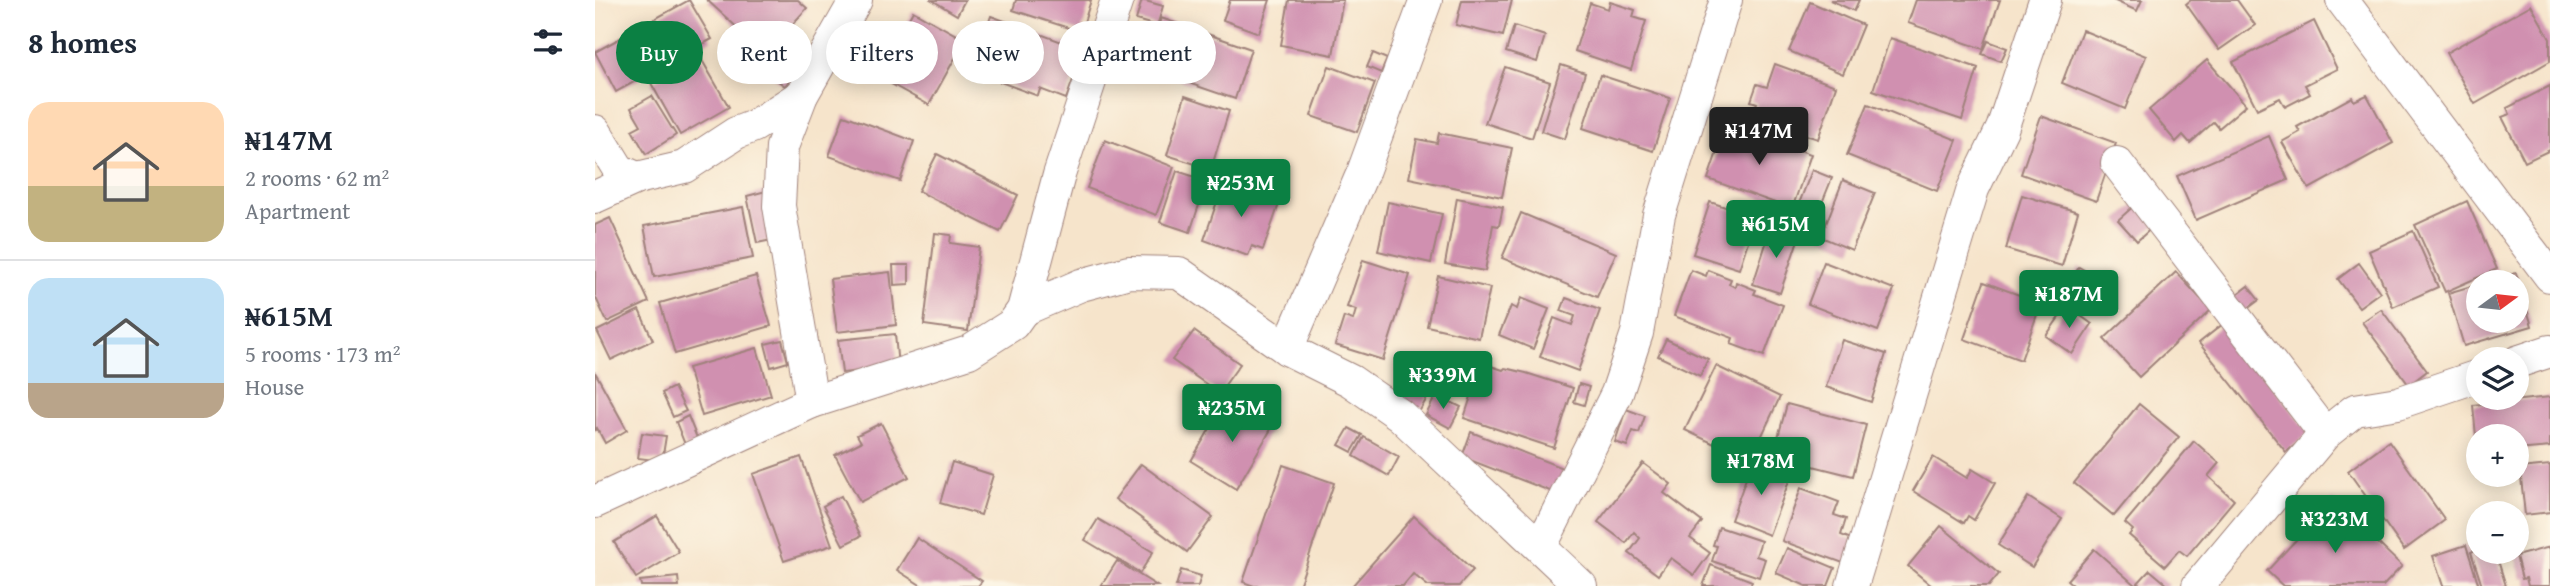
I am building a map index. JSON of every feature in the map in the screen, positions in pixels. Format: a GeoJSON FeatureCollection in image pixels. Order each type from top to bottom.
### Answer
{"type":"FeatureCollection","features":[{"type":"Feature","properties":{"kind":"street"},"geometry":{"type":"LineString","coordinates":[[812,402],[779,206],[782,147],[802,95],[856,0]]}},
{"type":"Feature","properties":{"kind":"street"},"geometry":{"type":"LineString","coordinates":[[595,502],[812,402],[969,352],[1013,324],[1023,310],[1059,175],[1117,0]]}},
{"type":"Feature","properties":{"kind":"street"},"geometry":{"type":"LineString","coordinates":[[1287,349],[1363,172],[1426,0]]}},
{"type":"Feature","properties":{"kind":"street"},"geometry":{"type":"LineString","coordinates":[[1541,546],[1617,393],[1637,333],[1659,215],[1726,0]]}},
{"type":"Feature","properties":{"kind":"street"},"geometry":{"type":"LineString","coordinates":[[1852,586],[1973,189],[2002,129],[2045,0]]}},
{"type":"Feature","properties":{"kind":"street"},"geometry":{"type":"LineString","coordinates":[[2342,0],[2550,276]]}},
{"type":"Feature","properties":{"kind":"street"},"geometry":{"type":"LineString","coordinates":[[595,197],[637,178],[684,167],[802,95]]}},
{"type":"Feature","properties":{"kind":"street"},"geometry":{"type":"LineString","coordinates":[[754,126],[782,147]]}},
{"type":"Feature","properties":{"kind":"street"},"geometry":{"type":"LineString","coordinates":[[595,131],[619,170],[637,178]]}},
{"type":"Feature","properties":{"kind":"street"},"geometry":{"type":"LineString","coordinates":[[2117,163],[2325,434]]}},
{"type":"Feature","properties":{"kind":"street"},"geometry":{"type":"LineString","coordinates":[[1023,310],[1081,285],[1129,272],[1179,272],[1287,349],[1351,381],[1400,415],[1581,586]]}},
{"type":"Feature","properties":{"kind":"street"},"geometry":{"type":"LineString","coordinates":[[2529,358],[2550,351]]}},
{"type":"Feature","properties":{"kind":"street"},"geometry":{"type":"LineString","coordinates":[[2198,586],[2325,434],[2355,410],[2398,403],[2466,380]]}},
{"type":"Feature","properties":{"kind":"building"},"geometry":{"type":"Polygon","coordinates":[[[689,0],[701,21],[651,21],[689,0]]]}},
{"type":"Feature","properties":{"kind":"building"},"geometry":{"type":"Polygon","coordinates":[[[707,0],[798,0],[807,8],[795,21],[730,21],[707,0]]]}},
{"type":"Feature","properties":{"kind":"building"},"geometry":{"type":"Polygon","coordinates":[[[932,0],[965,0],[957,15],[932,0]]]}},
{"type":"Feature","properties":{"kind":"building"},"geometry":{"type":"Polygon","coordinates":[[[1016,0],[1091,0],[1084,21],[1058,21],[1058,25],[1013,10],[1016,0]]]}},
{"type":"Feature","properties":{"kind":"building"},"geometry":{"type":"Polygon","coordinates":[[[1142,0],[1163,6],[1158,21],[1136,20],[1142,0]]]}},
{"type":"Feature","properties":{"kind":"building"},"geometry":{"type":"Polygon","coordinates":[[[1230,0],[1270,0],[1259,33],[1223,20],[1230,0]]]}},
{"type":"Feature","properties":{"kind":"building"},"geometry":{"type":"Polygon","coordinates":[[[1289,0],[1343,0],[1333,55],[1281,45],[1289,0]]]}},
{"type":"Feature","properties":{"kind":"building"},"geometry":{"type":"Polygon","coordinates":[[[1462,0],[1512,0],[1503,36],[1456,25],[1462,0]]]}},
{"type":"Feature","properties":{"kind":"building"},"geometry":{"type":"Polygon","coordinates":[[[1830,0],[1859,0],[1854,11],[1830,0]]]}},
{"type":"Feature","properties":{"kind":"building"},"geometry":{"type":"Polygon","coordinates":[[[1916,0],[2000,0],[1983,49],[1908,23],[1916,0]]]}},
{"type":"Feature","properties":{"kind":"building"},"geometry":{"type":"Polygon","coordinates":[[[2113,0],[2142,0],[2137,11],[2113,0]]]}},
{"type":"Feature","properties":{"kind":"building"},"geometry":{"type":"Polygon","coordinates":[[[2191,0],[2237,0],[2255,25],[2219,50],[2186,4],[2191,0]]]}},
{"type":"Feature","properties":{"kind":"building"},"geometry":{"type":"Polygon","coordinates":[[[1610,2],[1635,10],[1633,17],[1646,21],[1631,70],[1575,51],[1590,3],[1608,9],[1610,2]]]}},
{"type":"Feature","properties":{"kind":"building"},"geometry":{"type":"Polygon","coordinates":[[[1810,2],[1863,25],[1843,74],[1789,51],[1810,2]]]}},
{"type":"Feature","properties":{"kind":"building"},"geometry":{"type":"Polygon","coordinates":[[[2531,5],[2550,39],[2550,61],[2475,104],[2446,53],[2531,5]]]}},
{"type":"Feature","properties":{"kind":"building"},"geometry":{"type":"Polygon","coordinates":[[[913,11],[931,21],[907,21],[913,11]]]}},
{"type":"Feature","properties":{"kind":"building"},"geometry":{"type":"Polygon","coordinates":[[[991,16],[1005,21],[989,21],[991,16]]]}},
{"type":"Feature","properties":{"kind":"building"},"geometry":{"type":"Polygon","coordinates":[[[2314,21],[2337,69],[2305,85],[2310,94],[2285,107],[2280,98],[2257,109],[2233,62],[2314,21]]]}},
{"type":"Feature","properties":{"kind":"building"},"geometry":{"type":"Polygon","coordinates":[[[703,24],[712,39],[703,44],[703,24]]]}},
{"type":"Feature","properties":{"kind":"building"},"geometry":{"type":"Polygon","coordinates":[[[938,25],[952,33],[952,63],[929,105],[891,84],[938,84],[938,25]]]}},
{"type":"Feature","properties":{"kind":"building"},"geometry":{"type":"Polygon","coordinates":[[[1514,26],[1545,36],[1537,62],[1506,52],[1514,26]]]}},
{"type":"Feature","properties":{"kind":"building"},"geometry":{"type":"Polygon","coordinates":[[[2082,30],[2146,56],[2125,109],[2062,83],[2082,30]]]}},
{"type":"Feature","properties":{"kind":"building"},"geometry":{"type":"Polygon","coordinates":[[[1044,35],[1058,40],[1058,84],[1072,84],[1066,99],[1040,89],[1038,96],[1006,84],[1044,84],[1044,35]]]}},
{"type":"Feature","properties":{"kind":"building"},"geometry":{"type":"Polygon","coordinates":[[[1216,37],[1251,49],[1235,99],[1191,84],[1216,84],[1216,37]]]}},
{"type":"Feature","properties":{"kind":"building"},"geometry":{"type":"Polygon","coordinates":[[[1890,38],[1978,68],[1962,120],[1873,90],[1890,38]]]}},
{"type":"Feature","properties":{"kind":"building"},"geometry":{"type":"Polygon","coordinates":[[[616,40],[616,84],[630,84],[616,92],[595,52],[616,40]]]}},
{"type":"Feature","properties":{"kind":"building"},"geometry":{"type":"Polygon","coordinates":[[[1988,41],[2007,48],[2001,61],[1982,54],[1988,41]]]}},
{"type":"Feature","properties":{"kind":"building"},"geometry":{"type":"Polygon","coordinates":[[[1373,53],[1387,59],[1381,73],[1367,67],[1373,53]]]}},
{"type":"Feature","properties":{"kind":"building"},"geometry":{"type":"Polygon","coordinates":[[[2207,60],[2246,105],[2219,128],[2214,122],[2190,143],[2183,135],[2176,142],[2149,110],[2207,60]]]}},
{"type":"Feature","properties":{"kind":"building"},"geometry":{"type":"Polygon","coordinates":[[[703,62],[729,107],[680,135],[652,84],[703,84],[703,62]]]}},
{"type":"Feature","properties":{"kind":"building"},"geometry":{"type":"Polygon","coordinates":[[[1775,64],[1836,86],[1818,139],[1794,131],[1791,139],[1750,124],[1757,103],[1751,101],[1757,84],[1767,87],[1775,64]]]}},
{"type":"Feature","properties":{"kind":"building"},"geometry":{"type":"Polygon","coordinates":[[[1561,65],[1585,73],[1565,139],[1541,131],[1561,65]]]}},
{"type":"Feature","properties":{"kind":"building"},"geometry":{"type":"Polygon","coordinates":[[[1329,66],[1375,83],[1357,132],[1311,116],[1329,66]]]}},
{"type":"Feature","properties":{"kind":"building"},"geometry":{"type":"Polygon","coordinates":[[[1505,67],[1550,82],[1532,138],[1485,123],[1505,67]]]}},
{"type":"Feature","properties":{"kind":"building"},"geometry":{"type":"Polygon","coordinates":[[[1600,75],[1670,98],[1653,151],[1583,128],[1600,75]]]}},
{"type":"Feature","properties":{"kind":"building"},"geometry":{"type":"Polygon","coordinates":[[[2550,86],[2550,150],[2525,162],[2502,117],[2510,114],[2507,108],[2550,86]]]}},
{"type":"Feature","properties":{"kind":"building"},"geometry":{"type":"Polygon","coordinates":[[[2367,95],[2393,143],[2309,189],[2282,142],[2300,132],[2297,127],[2352,97],[2354,101],[2367,95]]]}},
{"type":"Feature","properties":{"kind":"building"},"geometry":{"type":"Polygon","coordinates":[[[652,96],[676,135],[646,154],[632,130],[641,125],[631,108],[652,96]]]}},
{"type":"Feature","properties":{"kind":"building"},"geometry":{"type":"Polygon","coordinates":[[[1185,96],[1229,111],[1211,169],[1167,155],[1185,96]]]}},
{"type":"Feature","properties":{"kind":"building"},"geometry":{"type":"Polygon","coordinates":[[[1868,104],[1957,140],[1937,191],[1847,155],[1868,104]]]}},
{"type":"Feature","properties":{"kind":"building"},"geometry":{"type":"Polygon","coordinates":[[[844,115],[914,141],[900,181],[829,156],[844,115]]]}},
{"type":"Feature","properties":{"kind":"building"},"geometry":{"type":"Polygon","coordinates":[[[2041,116],[2116,143],[2096,201],[2021,174],[2041,116]]]}},
{"type":"Feature","properties":{"kind":"building"},"geometry":{"type":"Polygon","coordinates":[[[1726,125],[1811,154],[1792,209],[1708,179],[1726,125]]]}},
{"type":"Feature","properties":{"kind":"building"},"geometry":{"type":"Polygon","coordinates":[[[1439,133],[1512,148],[1502,197],[1409,178],[1417,139],[1437,143],[1439,133]]]}},
{"type":"Feature","properties":{"kind":"building"},"geometry":{"type":"Polygon","coordinates":[[[2269,136],[2288,180],[2196,220],[2177,176],[2269,136]]]}},
{"type":"Feature","properties":{"kind":"building"},"geometry":{"type":"Polygon","coordinates":[[[1105,140],[1174,167],[1156,215],[1087,188],[1105,140]]]}},
{"type":"Feature","properties":{"kind":"building"},"geometry":{"type":"Polygon","coordinates":[[[937,154],[1018,195],[1000,232],[918,191],[937,154]]]}},
{"type":"Feature","properties":{"kind":"building"},"geometry":{"type":"Polygon","coordinates":[[[1812,170],[1832,178],[1809,235],[1790,227],[1812,170]]]}},
{"type":"Feature","properties":{"kind":"building"},"geometry":{"type":"Polygon","coordinates":[[[1177,171],[1207,181],[1190,232],[1160,222],[1177,171]]]}},
{"type":"Feature","properties":{"kind":"building"},"geometry":{"type":"Polygon","coordinates":[[[1843,180],[1875,193],[1852,250],[1821,237],[1843,180]]]}},
{"type":"Feature","properties":{"kind":"building"},"geometry":{"type":"Polygon","coordinates":[[[1224,181],[1280,201],[1263,250],[1252,246],[1248,256],[1204,240],[1224,181]]]}},
{"type":"Feature","properties":{"kind":"building"},"geometry":{"type":"Polygon","coordinates":[[[766,191],[777,239],[757,243],[747,196],[766,191]]]}},
{"type":"Feature","properties":{"kind":"building"},"geometry":{"type":"Polygon","coordinates":[[[2022,195],[2078,212],[2062,266],[2006,249],[2022,195]]]}},
{"type":"Feature","properties":{"kind":"building"},"geometry":{"type":"Polygon","coordinates":[[[1457,198],[1503,207],[1499,226],[1493,225],[1485,271],[1445,264],[1457,198]]]}},
{"type":"Feature","properties":{"kind":"building"},"geometry":{"type":"Polygon","coordinates":[[[2467,201],[2497,269],[2466,270],[2466,283],[2445,292],[2415,225],[2467,201]]]}},
{"type":"Feature","properties":{"kind":"building"},"geometry":{"type":"Polygon","coordinates":[[[1388,202],[1442,214],[1431,263],[1378,251],[1388,202]]]}},
{"type":"Feature","properties":{"kind":"building"},"geometry":{"type":"Polygon","coordinates":[[[1710,202],[1756,217],[1739,269],[1693,254],[1710,202]]]}},
{"type":"Feature","properties":{"kind":"building"},"geometry":{"type":"Polygon","coordinates":[[[2136,204],[2155,225],[2137,241],[2118,220],[2136,204]]]}},
{"type":"Feature","properties":{"kind":"building"},"geometry":{"type":"Polygon","coordinates":[[[743,207],[753,258],[654,277],[644,226],[743,207]]]}},
{"type":"Feature","properties":{"kind":"building"},"geometry":{"type":"Polygon","coordinates":[[[1521,213],[1616,253],[1597,297],[1502,258],[1521,213]]]}},
{"type":"Feature","properties":{"kind":"building"},"geometry":{"type":"Polygon","coordinates":[[[610,218],[649,302],[607,322],[595,296],[595,225],[610,218]]]}},
{"type":"Feature","properties":{"kind":"building"},"geometry":{"type":"Polygon","coordinates":[[[1771,228],[1799,237],[1780,293],[1753,284],[1771,228]]]}},
{"type":"Feature","properties":{"kind":"building"},"geometry":{"type":"Polygon","coordinates":[[[2413,231],[2438,287],[2393,307],[2369,251],[2413,231]]]}},
{"type":"Feature","properties":{"kind":"building"},"geometry":{"type":"Polygon","coordinates":[[[935,233],[951,235],[950,243],[979,247],[968,331],[924,325],[935,233]]]}},
{"type":"Feature","properties":{"kind":"building"},"geometry":{"type":"Polygon","coordinates":[[[1363,260],[1410,275],[1383,360],[1335,345],[1344,317],[1353,320],[1356,310],[1347,307],[1363,260]]]}},
{"type":"Feature","properties":{"kind":"building"},"geometry":{"type":"Polygon","coordinates":[[[1824,262],[1894,289],[1878,331],[1808,304],[1824,262]]]}},
{"type":"Feature","properties":{"kind":"building"},"geometry":{"type":"Polygon","coordinates":[[[2359,263],[2380,292],[2359,307],[2338,279],[2359,263]]]}},
{"type":"Feature","properties":{"kind":"building"},"geometry":{"type":"Polygon","coordinates":[[[893,265],[909,265],[909,284],[894,285],[893,265]]]}},
{"type":"Feature","properties":{"kind":"building"},"geometry":{"type":"Polygon","coordinates":[[[2079,267],[2099,279],[2079,311],[2059,299],[2079,267]]]}},
{"type":"Feature","properties":{"kind":"building"},"geometry":{"type":"Polygon","coordinates":[[[1691,270],[1706,276],[1708,270],[1731,279],[1729,284],[1735,287],[1736,282],[1756,290],[1754,294],[1783,305],[1764,356],[1731,344],[1733,338],[1674,316],[1691,270]]]}},
{"type":"Feature","properties":{"kind":"building"},"geometry":{"type":"Polygon","coordinates":[[[890,272],[896,325],[837,332],[830,279],[890,272]]]}},
{"type":"Feature","properties":{"kind":"building"},"geometry":{"type":"Polygon","coordinates":[[[2176,272],[2211,310],[2139,377],[2104,339],[2176,272]]]}},
{"type":"Feature","properties":{"kind":"building"},"geometry":{"type":"Polygon","coordinates":[[[756,276],[771,326],[675,354],[660,303],[756,276]]]}},
{"type":"Feature","properties":{"kind":"building"},"geometry":{"type":"Polygon","coordinates":[[[1438,276],[1490,288],[1479,338],[1427,326],[1438,276]]]}},
{"type":"Feature","properties":{"kind":"building"},"geometry":{"type":"Polygon","coordinates":[[[1984,282],[2041,303],[2021,360],[1964,339],[1984,282]]]}},
{"type":"Feature","properties":{"kind":"building"},"geometry":{"type":"Polygon","coordinates":[[[2248,286],[2259,300],[2243,312],[2232,298],[2248,286]]]}},
{"type":"Feature","properties":{"kind":"building"},"geometry":{"type":"Polygon","coordinates":[[[2466,288],[2466,333],[2508,333],[2464,346],[2448,293],[2466,288]]]}},
{"type":"Feature","properties":{"kind":"building"},"geometry":{"type":"Polygon","coordinates":[[[1521,298],[1549,309],[1533,349],[1499,335],[1511,306],[1517,309],[1521,298]]]}},
{"type":"Feature","properties":{"kind":"building"},"geometry":{"type":"Polygon","coordinates":[[[1566,298],[1600,310],[1578,371],[1540,357],[1554,318],[1572,325],[1575,316],[1561,311],[1566,298]]]}},
{"type":"Feature","properties":{"kind":"building"},"geometry":{"type":"Polygon","coordinates":[[[2067,306],[2092,324],[2072,354],[2046,336],[2067,306]]]}},
{"type":"Feature","properties":{"kind":"building"},"geometry":{"type":"Polygon","coordinates":[[[2381,309],[2427,371],[2409,385],[2362,322],[2381,309]]]}},
{"type":"Feature","properties":{"kind":"building"},"geometry":{"type":"Polygon","coordinates":[[[639,310],[653,340],[611,360],[597,331],[639,310]]]}},
{"type":"Feature","properties":{"kind":"building"},"geometry":{"type":"Polygon","coordinates":[[[2223,324],[2310,433],[2286,452],[2199,343],[2223,324]]]}},
{"type":"Feature","properties":{"kind":"building"},"geometry":{"type":"Polygon","coordinates":[[[1194,331],[1240,364],[1219,393],[1172,360],[1194,331]]]}},
{"type":"Feature","properties":{"kind":"building"},"geometry":{"type":"Polygon","coordinates":[[[895,334],[898,367],[842,373],[838,340],[895,334]]]}},
{"type":"Feature","properties":{"kind":"building"},"geometry":{"type":"Polygon","coordinates":[[[1666,339],[1708,359],[1700,376],[1658,356],[1666,339]]]}},
{"type":"Feature","properties":{"kind":"building"},"geometry":{"type":"Polygon","coordinates":[[[782,340],[788,362],[771,367],[765,344],[782,340]]]}},
{"type":"Feature","properties":{"kind":"building"},"geometry":{"type":"Polygon","coordinates":[[[1842,340],[1886,354],[1871,402],[1826,387],[1842,340]]]}},
{"type":"Feature","properties":{"kind":"building"},"geometry":{"type":"Polygon","coordinates":[[[757,348],[771,395],[702,416],[688,368],[757,348]]]}},
{"type":"Feature","properties":{"kind":"building"},"geometry":{"type":"Polygon","coordinates":[[[1482,363],[1573,388],[1554,448],[1464,418],[1482,363]]]}},
{"type":"Feature","properties":{"kind":"building"},"geometry":{"type":"Polygon","coordinates":[[[1716,366],[1780,397],[1750,461],[1685,430],[1716,366]]]}},
{"type":"Feature","properties":{"kind":"building"},"geometry":{"type":"Polygon","coordinates":[[[595,372],[627,430],[605,443],[597,428],[595,430],[595,372]]]}},
{"type":"Feature","properties":{"kind":"building"},"geometry":{"type":"Polygon","coordinates":[[[1406,379],[1430,393],[1419,412],[1395,399],[1406,379]]]}},
{"type":"Feature","properties":{"kind":"building"},"geometry":{"type":"Polygon","coordinates":[[[1579,384],[1589,387],[1584,405],[1574,402],[1579,384]]]}},
{"type":"Feature","properties":{"kind":"building"},"geometry":{"type":"Polygon","coordinates":[[[674,387],[686,411],[673,417],[662,393],[674,387]]]}},
{"type":"Feature","properties":{"kind":"building"},"geometry":{"type":"Polygon","coordinates":[[[1436,395],[1461,407],[1450,428],[1426,415],[1436,395]]]}},
{"type":"Feature","properties":{"kind":"building"},"geometry":{"type":"Polygon","coordinates":[[[2550,397],[2550,447],[2529,449],[2529,424],[2475,424],[2473,410],[2529,410],[2529,399],[2550,397]]]}},
{"type":"Feature","properties":{"kind":"building"},"geometry":{"type":"Polygon","coordinates":[[[1225,403],[1236,410],[1240,403],[1274,424],[1236,489],[1191,461],[1225,403]]]}},
{"type":"Feature","properties":{"kind":"building"},"geometry":{"type":"Polygon","coordinates":[[[1787,404],[1866,425],[1853,476],[1773,456],[1787,404]]]}},
{"type":"Feature","properties":{"kind":"building"},"geometry":{"type":"Polygon","coordinates":[[[2139,404],[2179,437],[2114,516],[2074,483],[2139,404]]]}},
{"type":"Feature","properties":{"kind":"building"},"geometry":{"type":"Polygon","coordinates":[[[1626,409],[1645,416],[1639,433],[1633,431],[1627,446],[1615,442],[1626,409]]]}},
{"type":"Feature","properties":{"kind":"building"},"geometry":{"type":"Polygon","coordinates":[[[688,416],[699,443],[686,447],[676,422],[688,416]]]}},
{"type":"Feature","properties":{"kind":"building"},"geometry":{"type":"Polygon","coordinates":[[[881,423],[909,477],[860,502],[835,455],[861,442],[857,435],[881,423]]]}},
{"type":"Feature","properties":{"kind":"building"},"geometry":{"type":"Polygon","coordinates":[[[1349,428],[1362,435],[1352,452],[1339,445],[1349,428]]]}},
{"type":"Feature","properties":{"kind":"building"},"geometry":{"type":"Polygon","coordinates":[[[1471,432],[1565,469],[1555,493],[1462,457],[1471,432]]]}},
{"type":"Feature","properties":{"kind":"building"},"geometry":{"type":"Polygon","coordinates":[[[642,433],[666,436],[662,461],[638,458],[642,433]]]}},
{"type":"Feature","properties":{"kind":"building"},"geometry":{"type":"Polygon","coordinates":[[[1364,437],[1399,457],[1389,476],[1354,456],[1364,437]]]}},
{"type":"Feature","properties":{"kind":"building"},"geometry":{"type":"Polygon","coordinates":[[[2194,441],[2219,463],[2208,476],[2234,500],[2187,556],[2179,550],[2165,566],[2129,535],[2133,530],[2125,523],[2194,441]]]}},
{"type":"Feature","properties":{"kind":"building"},"geometry":{"type":"Polygon","coordinates":[[[2389,441],[2445,520],[2404,550],[2348,471],[2389,441]]]}},
{"type":"Feature","properties":{"kind":"building"},"geometry":{"type":"Polygon","coordinates":[[[801,457],[832,545],[784,561],[753,474],[801,457]]]}},
{"type":"Feature","properties":{"kind":"building"},"geometry":{"type":"Polygon","coordinates":[[[1933,457],[1967,478],[1972,469],[1995,483],[1974,520],[1968,516],[1964,523],[1913,491],[1933,457]]]}},
{"type":"Feature","properties":{"kind":"building"},"geometry":{"type":"Polygon","coordinates":[[[1753,459],[1792,473],[1769,535],[1731,520],[1753,459]]]}},
{"type":"Feature","properties":{"kind":"building"},"geometry":{"type":"Polygon","coordinates":[[[952,462],[993,475],[981,515],[940,503],[952,462]]]}},
{"type":"Feature","properties":{"kind":"building"},"geometry":{"type":"Polygon","coordinates":[[[1643,463],[1671,484],[1664,493],[1702,522],[1690,538],[1710,553],[1694,575],[1671,558],[1658,575],[1629,553],[1640,538],[1634,532],[1626,543],[1598,522],[1643,463]]]}},
{"type":"Feature","properties":{"kind":"building"},"geometry":{"type":"Polygon","coordinates":[[[1141,464],[1213,517],[1187,552],[1115,499],[1141,464]]]}},
{"type":"Feature","properties":{"kind":"building"},"geometry":{"type":"Polygon","coordinates":[[[1283,465],[1334,483],[1299,586],[1254,586],[1243,582],[1283,465]]]}},
{"type":"Feature","properties":{"kind":"building"},"geometry":{"type":"Polygon","coordinates":[[[2550,465],[2550,512],[2529,515],[2529,501],[2524,501],[2522,487],[2529,487],[2529,467],[2550,465]]]}},
{"type":"Feature","properties":{"kind":"building"},"geometry":{"type":"Polygon","coordinates":[[[1801,488],[1839,502],[1834,515],[1846,519],[1841,535],[1854,540],[1846,564],[1782,541],[1801,488]]]}},
{"type":"Feature","properties":{"kind":"building"},"geometry":{"type":"Polygon","coordinates":[[[841,496],[861,536],[843,545],[823,506],[841,496]]]}},
{"type":"Feature","properties":{"kind":"building"},"geometry":{"type":"Polygon","coordinates":[[[2028,497],[2062,519],[2032,567],[1998,545],[2028,497]]]}},
{"type":"Feature","properties":{"kind":"building"},"geometry":{"type":"Polygon","coordinates":[[[2333,500],[2402,566],[2383,586],[2283,586],[2267,571],[2333,500]]]}},
{"type":"Feature","properties":{"kind":"building"},"geometry":{"type":"Polygon","coordinates":[[[657,516],[679,552],[636,578],[614,542],[657,516]]]}},
{"type":"Feature","properties":{"kind":"building"},"geometry":{"type":"Polygon","coordinates":[[[1414,516],[1473,570],[1459,586],[1428,586],[1413,574],[1403,586],[1352,586],[1414,516]]]}},
{"type":"Feature","properties":{"kind":"building"},"geometry":{"type":"Polygon","coordinates":[[[1098,519],[1153,552],[1140,573],[1085,540],[1098,519]]]}},
{"type":"Feature","properties":{"kind":"building"},"geometry":{"type":"Polygon","coordinates":[[[1941,526],[1999,574],[1989,586],[1932,586],[1908,566],[1941,526]]]}},
{"type":"Feature","properties":{"kind":"building"},"geometry":{"type":"Polygon","coordinates":[[[1719,527],[1761,541],[1756,556],[1765,559],[1759,577],[1712,561],[1717,546],[1713,545],[1719,527]]]}},
{"type":"Feature","properties":{"kind":"building"},"geometry":{"type":"Polygon","coordinates":[[[917,538],[982,581],[978,586],[922,586],[897,570],[917,538]]]}},
{"type":"Feature","properties":{"kind":"building"},"geometry":{"type":"Polygon","coordinates":[[[2466,545],[2466,564],[2472,564],[2479,586],[2443,586],[2433,556],[2466,545]]]}},
{"type":"Feature","properties":{"kind":"building"},"geometry":{"type":"Polygon","coordinates":[[[2550,547],[2550,586],[2528,586],[2526,578],[2522,579],[2518,564],[2529,564],[2529,553],[2550,547]]]}},
{"type":"Feature","properties":{"kind":"building"},"geometry":{"type":"Polygon","coordinates":[[[1787,548],[1835,568],[1828,586],[1806,586],[1776,573],[1787,548]]]}},
{"type":"Feature","properties":{"kind":"building"},"geometry":{"type":"Polygon","coordinates":[[[2094,549],[2136,586],[2074,586],[2067,580],[2094,549]]]}},
{"type":"Feature","properties":{"kind":"building"},"geometry":{"type":"Polygon","coordinates":[[[1117,561],[1157,586],[1101,586],[1117,561]]]}},
{"type":"Feature","properties":{"kind":"building"},"geometry":{"type":"Polygon","coordinates":[[[2475,564],[2499,564],[2506,586],[2482,586],[2475,564]]]}},
{"type":"Feature","properties":{"kind":"building"},"geometry":{"type":"Polygon","coordinates":[[[1711,565],[1752,581],[1750,586],[1703,586],[1711,565]]]}},
{"type":"Feature","properties":{"kind":"building"},"geometry":{"type":"Polygon","coordinates":[[[1181,570],[1201,576],[1198,586],[1176,586],[1181,570]]]}},
{"type":"Feature","properties":{"kind":"building"},"geometry":{"type":"Polygon","coordinates":[[[2150,570],[2169,586],[2136,585],[2150,570]]]}},
{"type":"Feature","properties":{"kind":"building"},"geometry":{"type":"Polygon","coordinates":[[[678,577],[679,586],[641,586],[640,581],[678,577]]]}}]}
